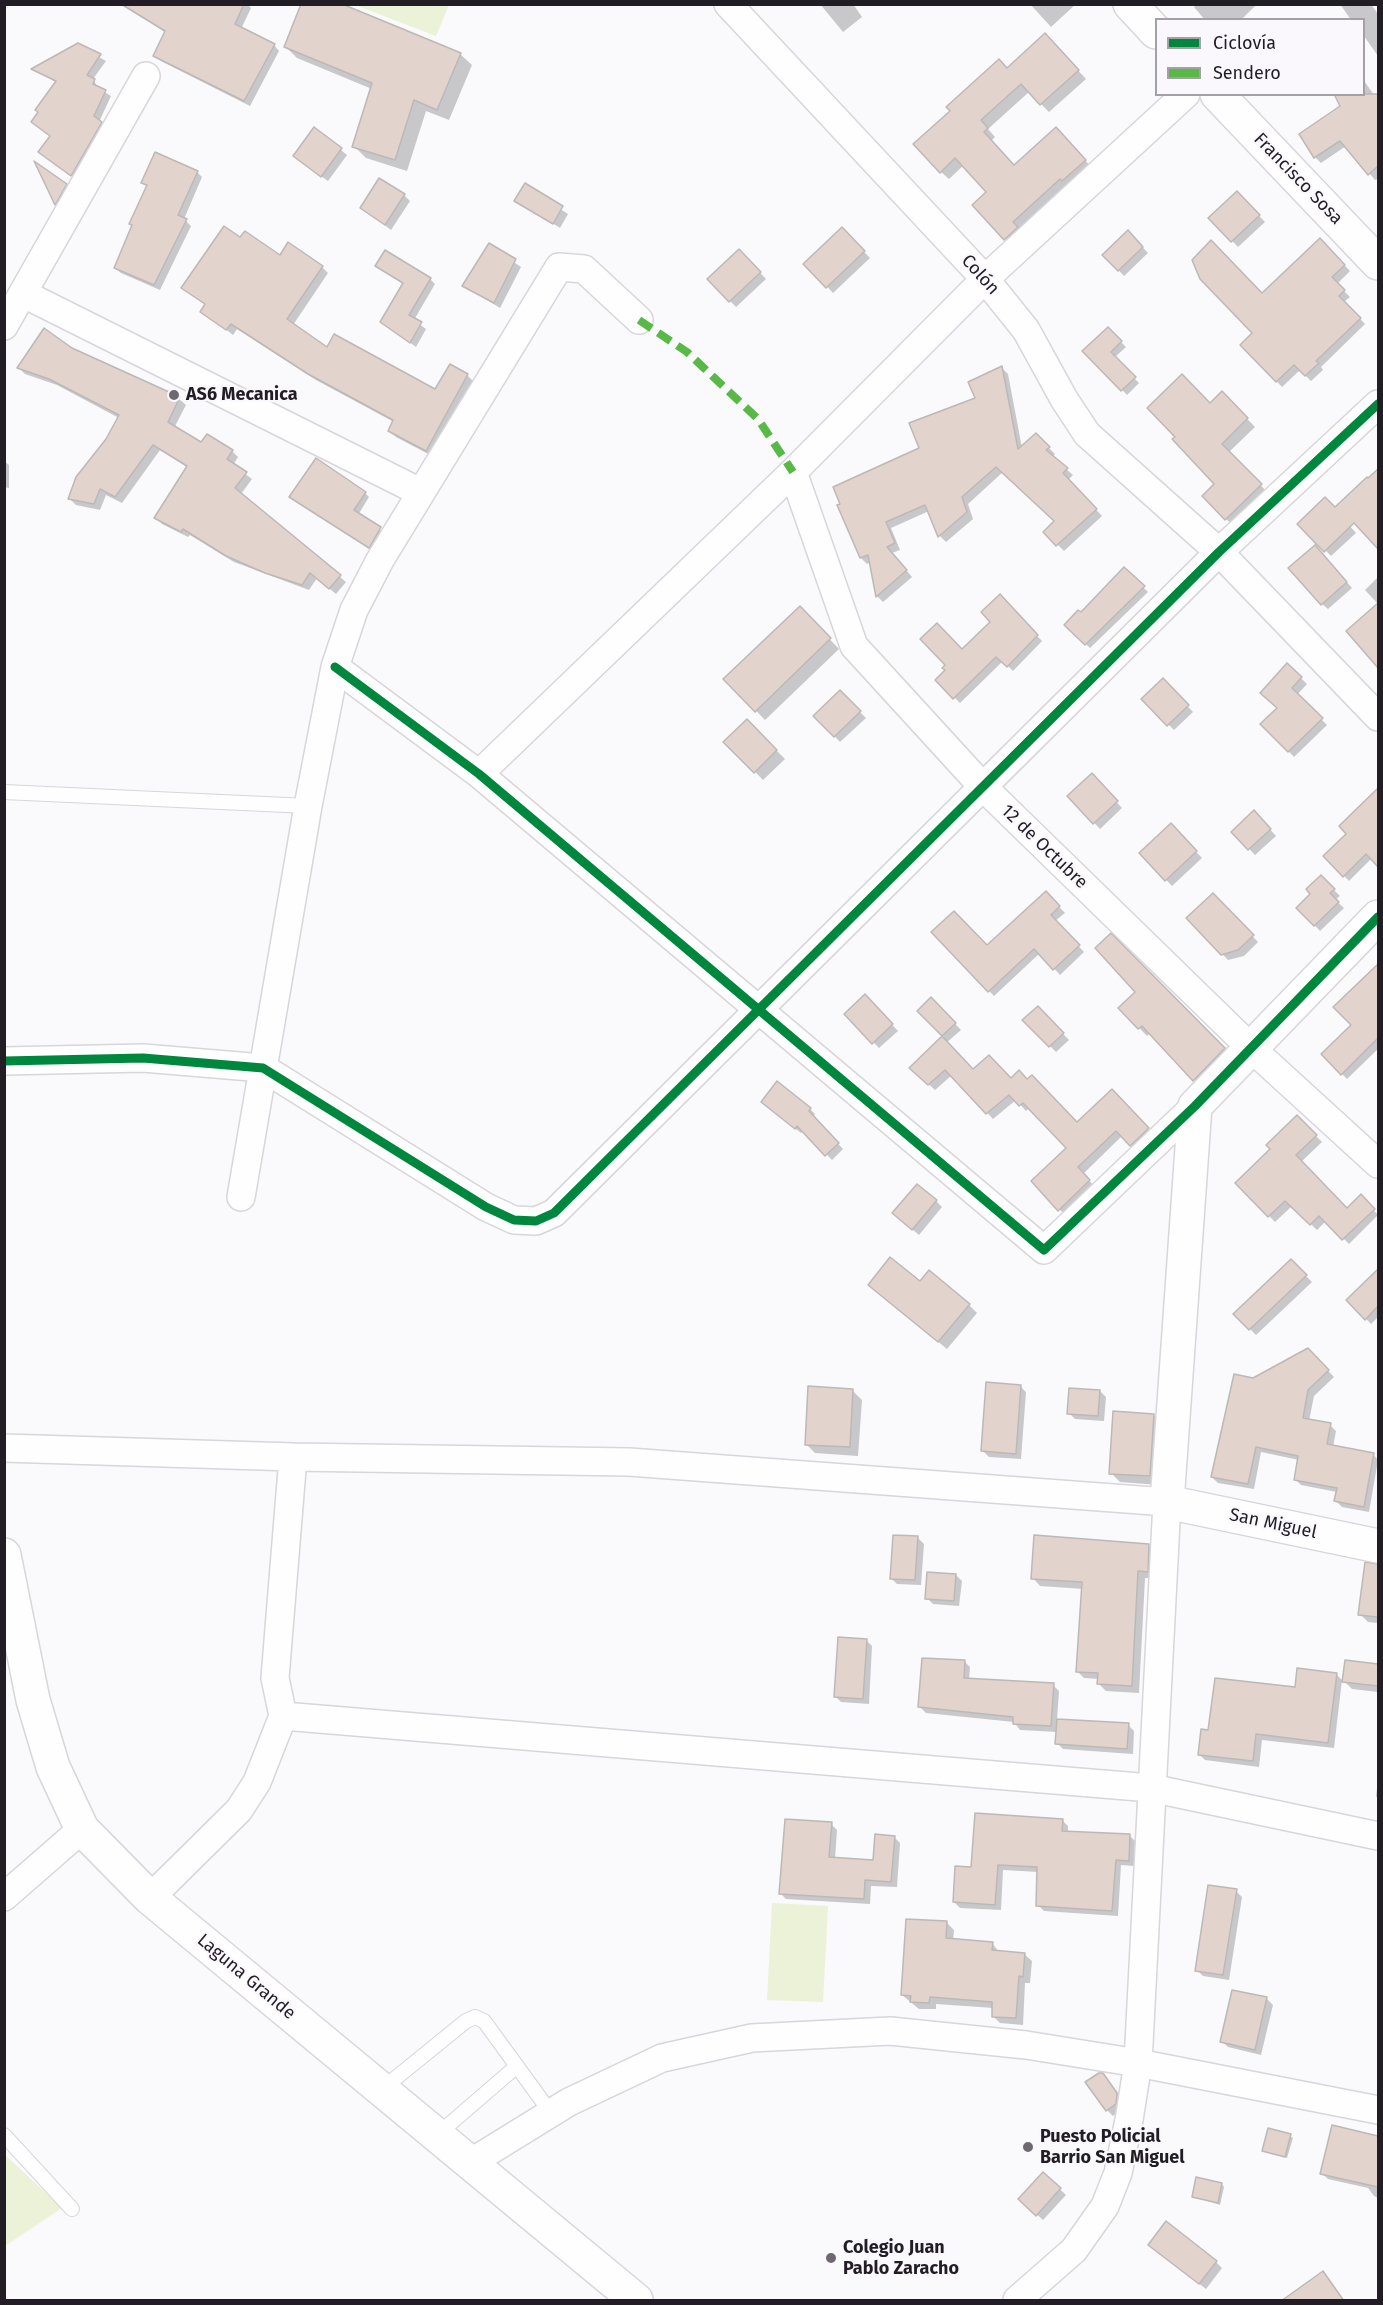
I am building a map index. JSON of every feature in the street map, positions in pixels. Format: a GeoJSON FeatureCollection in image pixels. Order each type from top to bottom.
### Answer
{"type":"FeatureCollection","features":[{"type":"Feature","properties":{"kind":"street","name":"Colón"},"geometry":{"type":"LineString","coordinates":[[728,4],[985,279],[1026,330],[1064,399],[1087,434],[1219,552],[1378,717]]}},
{"type":"Feature","properties":{"kind":"street"},"geometry":{"type":"LineString","coordinates":[[1130,4],[1155,31]]}},
{"type":"Feature","properties":{"kind":"street"},"geometry":{"type":"LineString","coordinates":[[4,326],[146,76]]}},
{"type":"Feature","properties":{"kind":"street"},"geometry":{"type":"LineString","coordinates":[[479,774],[793,472],[985,279],[1184,96]]}},
{"type":"Feature","properties":{"kind":"street","name":"Francisco Sosa"},"geometry":{"type":"LineString","coordinates":[[1219,96],[1378,263]]}},
{"type":"Feature","properties":{"kind":"street"},"geometry":{"type":"LineString","coordinates":[[241,1197],[308,806],[336,667],[354,610],[420,492],[559,267],[584,269],[639,320]]}},
{"type":"Feature","properties":{"kind":"street"},"geometry":{"type":"LineString","coordinates":[[24,294],[420,492]]}},
{"type":"Feature","properties":{"kind":"street"},"geometry":{"type":"LineString","coordinates":[[4,1061],[143,1058],[263,1068],[486,1206],[514,1220],[536,1221],[554,1213],[1219,552],[1378,404]]}},
{"type":"Feature","properties":{"kind":"street","name":"12 de Octubre"},"geometry":{"type":"LineString","coordinates":[[793,472],[854,646],[983,787],[1251,1048],[1378,1164]]}},
{"type":"Feature","properties":{"kind":"street"},"geometry":{"type":"LineString","coordinates":[[336,667],[479,774],[1044,1250],[1195,1106],[1378,916]]}},
{"type":"Feature","properties":{"kind":"street"},"geometry":{"type":"LineString","coordinates":[[1017,2301],[1074,2250],[1105,2206],[1118,2173],[1138,2063],[1167,1502],[1195,1106]]}},
{"type":"Feature","properties":{"kind":"street"},"geometry":{"type":"LineString","coordinates":[[4,1448],[293,1457],[629,1462],[1167,1502]]}},
{"type":"Feature","properties":{"kind":"street"},"geometry":{"type":"LineString","coordinates":[[150,1898],[239,1810],[257,1782],[283,1716],[275,1678],[293,1457]]}},
{"type":"Feature","properties":{"kind":"street","name":"San Miguel"},"geometry":{"type":"LineString","coordinates":[[1167,1502],[1378,1546]]}},
{"type":"Feature","properties":{"kind":"street","name":"Laguna Grande"},"geometry":{"type":"LineString","coordinates":[[4,1555],[33,1700],[53,1767],[82,1830],[150,1898],[636,2301]]}},
{"type":"Feature","properties":{"kind":"street"},"geometry":{"type":"LineString","coordinates":[[283,1716],[1151,1788],[1378,1836]]}},
{"type":"Feature","properties":{"kind":"street"},"geometry":{"type":"LineString","coordinates":[[4,1897],[82,1830]]}},
{"type":"Feature","properties":{"kind":"street"},"geometry":{"type":"LineString","coordinates":[[470,2163],[551,2113],[662,2058],[752,2038],[890,2031],[1026,2045],[1138,2063],[1378,2110]]}},
{"type":"Feature","properties":{"kind":"lane"},"geometry":{"type":"LineString","coordinates":[[4,792],[308,806]]}},
{"type":"Feature","properties":{"kind":"lane"},"geometry":{"type":"LineString","coordinates":[[381,2090],[466,2021],[475,2017],[484,2021],[551,2113]]}},
{"type":"Feature","properties":{"kind":"lane"},"geometry":{"type":"LineString","coordinates":[[436,2135],[518,2066]]}},
{"type":"Feature","properties":{"kind":"lane"},"geometry":{"type":"LineString","coordinates":[[4,2135],[72,2209]]}},
{"type":"Feature","properties":{"kind":"green space"},"geometry":{"type":"Polygon","coordinates":[[[355,5],[449,5],[436,36],[355,5]]]}},
{"type":"Feature","properties":{"kind":"green space"},"geometry":{"type":"Polygon","coordinates":[[[772,1903],[828,1906],[823,2002],[767,2000],[772,1903]]]}},
{"type":"Feature","properties":{"kind":"green space"},"geometry":{"type":"Polygon","coordinates":[[[4,2154],[62,2208],[5,2246],[4,2246],[4,2154]]]}},
{"type":"Feature","properties":{"kind":"building"},"geometry":{"type":"Polygon","coordinates":[[[121,4],[244,4],[235,24],[275,44],[244,101],[153,56],[165,31],[121,4]]]}},
{"type":"Feature","properties":{"kind":"building"},"geometry":{"type":"Polygon","coordinates":[[[301,4],[342,4],[461,53],[437,110],[414,100],[395,160],[352,147],[372,83],[284,47],[301,4]]]}},
{"type":"Feature","properties":{"kind":"building"},"geometry":{"type":"Polygon","coordinates":[[[1045,33],[1079,70],[1040,105],[1021,84],[981,120],[988,128],[984,132],[1014,165],[1056,127],[1086,160],[1062,181],[1060,179],[1013,222],[1018,227],[1004,240],[972,205],[986,192],[955,158],[940,173],[913,144],[950,111],[946,107],[999,59],[1007,68],[1045,33]]]}},
{"type":"Feature","properties":{"kind":"building"},"geometry":{"type":"Polygon","coordinates":[[[78,43],[101,54],[87,75],[95,79],[93,84],[106,90],[94,116],[102,122],[71,176],[38,152],[50,136],[31,122],[38,112],[35,110],[56,81],[31,69],[78,43]]]}},
{"type":"Feature","properties":{"kind":"building"},"geometry":{"type":"Polygon","coordinates":[[[1378,94],[1378,166],[1368,175],[1340,141],[1314,158],[1299,134],[1340,106],[1335,96],[1378,94]]]}},
{"type":"Feature","properties":{"kind":"building"},"geometry":{"type":"Polygon","coordinates":[[[314,127],[342,148],[321,177],[293,156],[314,127]]]}},
{"type":"Feature","properties":{"kind":"building"},"geometry":{"type":"Polygon","coordinates":[[[155,152],[198,171],[178,215],[187,219],[154,285],[114,268],[132,225],[129,224],[147,185],[141,183],[155,152]]]}},
{"type":"Feature","properties":{"kind":"building"},"geometry":{"type":"Polygon","coordinates":[[[34,161],[67,184],[55,205],[34,161]]]}},
{"type":"Feature","properties":{"kind":"building"},"geometry":{"type":"Polygon","coordinates":[[[379,178],[405,194],[385,225],[360,208],[379,178]]]}},
{"type":"Feature","properties":{"kind":"building"},"geometry":{"type":"Polygon","coordinates":[[[525,183],[563,206],[553,224],[514,201],[525,183]]]}},
{"type":"Feature","properties":{"kind":"building"},"geometry":{"type":"Polygon","coordinates":[[[1237,191],[1260,215],[1231,242],[1208,218],[1237,191]]]}},
{"type":"Feature","properties":{"kind":"building"},"geometry":{"type":"Polygon","coordinates":[[[224,226],[240,237],[245,231],[280,255],[288,242],[323,266],[287,319],[327,347],[334,334],[435,389],[450,364],[468,374],[426,451],[388,431],[393,420],[308,374],[231,324],[226,330],[200,312],[205,304],[181,288],[224,226]]]}},
{"type":"Feature","properties":{"kind":"building"},"geometry":{"type":"Polygon","coordinates":[[[842,227],[865,251],[826,288],[803,264],[842,227]]]}},
{"type":"Feature","properties":{"kind":"building"},"geometry":{"type":"Polygon","coordinates":[[[1128,230],[1143,247],[1118,271],[1102,255],[1128,230]]]}},
{"type":"Feature","properties":{"kind":"building"},"geometry":{"type":"Polygon","coordinates":[[[1320,238],[1345,265],[1332,277],[1345,290],[1339,296],[1361,318],[1316,361],[1319,363],[1305,376],[1294,365],[1276,382],[1240,345],[1252,333],[1200,279],[1192,260],[1211,240],[1262,293],[1320,238]]]}},
{"type":"Feature","properties":{"kind":"building"},"geometry":{"type":"Polygon","coordinates":[[[489,243],[516,259],[494,303],[462,286],[489,243]]]}},
{"type":"Feature","properties":{"kind":"building"},"geometry":{"type":"Polygon","coordinates":[[[739,249],[761,272],[729,302],[707,279],[739,249]]]}},
{"type":"Feature","properties":{"kind":"building"},"geometry":{"type":"Polygon","coordinates":[[[385,250],[431,278],[409,315],[422,322],[410,343],[380,322],[403,283],[375,266],[385,250]]]}},
{"type":"Feature","properties":{"kind":"building"},"geometry":{"type":"Polygon","coordinates":[[[1108,327],[1122,341],[1111,352],[1136,377],[1121,391],[1082,351],[1108,327]]]}},
{"type":"Feature","properties":{"kind":"building"},"geometry":{"type":"Polygon","coordinates":[[[44,328],[72,348],[180,397],[168,422],[201,442],[207,434],[233,450],[227,459],[247,472],[235,488],[341,575],[329,589],[310,573],[302,585],[265,573],[226,556],[183,529],[181,532],[154,518],[187,466],[153,445],[115,497],[100,489],[94,504],[68,499],[76,477],[106,439],[119,415],[49,379],[17,368],[44,328]]]}},
{"type":"Feature","properties":{"kind":"building"},"geometry":{"type":"Polygon","coordinates":[[[1002,366],[1018,449],[1036,433],[1050,447],[1046,450],[1068,468],[1063,473],[1097,509],[1056,546],[1043,532],[1054,521],[996,467],[962,497],[967,512],[938,537],[925,505],[886,522],[895,543],[887,547],[907,570],[876,597],[868,555],[860,558],[837,505],[840,504],[833,487],[919,448],[909,423],[975,398],[968,382],[1002,366]]]}},
{"type":"Feature","properties":{"kind":"building"},"geometry":{"type":"Polygon","coordinates":[[[1182,374],[1210,403],[1222,391],[1248,418],[1222,444],[1262,484],[1225,520],[1202,496],[1214,484],[1172,439],[1175,437],[1147,408],[1182,374]]]}},
{"type":"Feature","properties":{"kind":"building"},"geometry":{"type":"Polygon","coordinates":[[[316,458],[366,492],[354,510],[381,527],[369,548],[289,497],[316,458]]]}},
{"type":"Feature","properties":{"kind":"building"},"geometry":{"type":"Polygon","coordinates":[[[1378,469],[1378,549],[1354,523],[1324,552],[1297,524],[1325,497],[1335,507],[1378,469]]]}},
{"type":"Feature","properties":{"kind":"building"},"geometry":{"type":"Polygon","coordinates":[[[1315,545],[1347,582],[1321,605],[1288,568],[1315,545]]]}},
{"type":"Feature","properties":{"kind":"building"},"geometry":{"type":"Polygon","coordinates":[[[1124,567],[1145,586],[1085,645],[1064,625],[1078,610],[1081,612],[1124,567]]]}},
{"type":"Feature","properties":{"kind":"building"},"geometry":{"type":"Polygon","coordinates":[[[1000,594],[1038,635],[1007,667],[996,657],[953,699],[935,680],[945,670],[942,668],[945,665],[920,639],[937,623],[962,649],[990,622],[981,612],[1000,594]]]}},
{"type":"Feature","properties":{"kind":"building"},"geometry":{"type":"Polygon","coordinates":[[[1378,603],[1378,668],[1346,631],[1378,603]]]}},
{"type":"Feature","properties":{"kind":"building"},"geometry":{"type":"Polygon","coordinates":[[[800,606],[831,638],[755,712],[723,679],[800,606]]]}},
{"type":"Feature","properties":{"kind":"building"},"geometry":{"type":"Polygon","coordinates":[[[1287,663],[1302,677],[1292,688],[1323,718],[1288,752],[1260,724],[1277,708],[1260,693],[1287,663]]]}},
{"type":"Feature","properties":{"kind":"building"},"geometry":{"type":"Polygon","coordinates":[[[1163,678],[1189,705],[1167,726],[1141,699],[1163,678]]]}},
{"type":"Feature","properties":{"kind":"building"},"geometry":{"type":"Polygon","coordinates":[[[840,690],[861,711],[834,737],[813,716],[840,690]]]}},
{"type":"Feature","properties":{"kind":"building"},"geometry":{"type":"Polygon","coordinates":[[[747,719],[777,750],[754,773],[723,742],[747,719]]]}},
{"type":"Feature","properties":{"kind":"building"},"geometry":{"type":"Polygon","coordinates":[[[1092,773],[1118,801],[1093,824],[1067,796],[1092,773]]]}},
{"type":"Feature","properties":{"kind":"building"},"geometry":{"type":"Polygon","coordinates":[[[1378,788],[1378,867],[1366,854],[1343,877],[1323,856],[1346,834],[1339,826],[1378,788]]]}},
{"type":"Feature","properties":{"kind":"building"},"geometry":{"type":"Polygon","coordinates":[[[1254,810],[1271,829],[1248,850],[1231,832],[1254,810]]]}},
{"type":"Feature","properties":{"kind":"building"},"geometry":{"type":"Polygon","coordinates":[[[1171,823],[1197,851],[1165,881],[1139,853],[1171,823]]]}},
{"type":"Feature","properties":{"kind":"building"},"geometry":{"type":"Polygon","coordinates":[[[1321,875],[1335,889],[1330,893],[1339,902],[1314,926],[1296,908],[1310,894],[1306,889],[1321,875]]]}},
{"type":"Feature","properties":{"kind":"building"},"geometry":{"type":"Polygon","coordinates":[[[1046,891],[1060,906],[1051,915],[1080,945],[1053,970],[1034,949],[988,992],[931,932],[954,911],[987,945],[1046,891]]]}},
{"type":"Feature","properties":{"kind":"building"},"geometry":{"type":"Polygon","coordinates":[[[1213,893],[1254,935],[1238,950],[1221,955],[1186,918],[1213,893]]]}},
{"type":"Feature","properties":{"kind":"building"},"geometry":{"type":"Polygon","coordinates":[[[1111,933],[1225,1048],[1193,1081],[1142,1026],[1138,1029],[1118,1008],[1135,992],[1095,948],[1111,933]]]}},
{"type":"Feature","properties":{"kind":"building"},"geometry":{"type":"Polygon","coordinates":[[[1378,964],[1378,1038],[1341,1075],[1321,1054],[1351,1025],[1333,1007],[1378,964]]]}},
{"type":"Feature","properties":{"kind":"building"},"geometry":{"type":"Polygon","coordinates":[[[865,994],[893,1024],[872,1044],[844,1014],[865,994]]]}},
{"type":"Feature","properties":{"kind":"building"},"geometry":{"type":"Polygon","coordinates":[[[931,997],[956,1023],[942,1036],[917,1011],[931,997]]]}},
{"type":"Feature","properties":{"kind":"building"},"geometry":{"type":"Polygon","coordinates":[[[1038,1006],[1064,1033],[1049,1047],[1022,1020],[1038,1006]]]}},
{"type":"Feature","properties":{"kind":"building"},"geometry":{"type":"Polygon","coordinates":[[[942,1036],[973,1069],[989,1055],[1011,1078],[1019,1070],[1027,1079],[1032,1075],[1077,1122],[1112,1089],[1149,1128],[1130,1146],[1116,1131],[1078,1167],[1090,1180],[1058,1211],[1031,1181],[1066,1148],[1023,1103],[1019,1106],[1009,1095],[986,1114],[945,1070],[928,1085],[909,1068],[942,1036]]]}},
{"type":"Feature","properties":{"kind":"building"},"geometry":{"type":"Polygon","coordinates":[[[777,1081],[811,1108],[809,1111],[839,1143],[825,1156],[797,1126],[795,1129],[761,1102],[777,1081]]]}},
{"type":"Feature","properties":{"kind":"building"},"geometry":{"type":"Polygon","coordinates":[[[1297,1115],[1317,1135],[1296,1155],[1347,1208],[1361,1194],[1375,1209],[1342,1240],[1319,1216],[1310,1225],[1285,1201],[1268,1217],[1235,1183],[1270,1149],[1266,1145],[1297,1115]]]}},
{"type":"Feature","properties":{"kind":"building"},"geometry":{"type":"Polygon","coordinates":[[[917,1184],[937,1200],[912,1230],[892,1213],[917,1184]]]}},
{"type":"Feature","properties":{"kind":"building"},"geometry":{"type":"Polygon","coordinates":[[[890,1257],[920,1281],[929,1270],[970,1304],[938,1342],[868,1285],[890,1257]]]}},
{"type":"Feature","properties":{"kind":"building"},"geometry":{"type":"Polygon","coordinates":[[[1291,1259],[1307,1275],[1249,1330],[1233,1314],[1291,1259]]]}},
{"type":"Feature","properties":{"kind":"building"},"geometry":{"type":"Polygon","coordinates":[[[1378,1269],[1378,1306],[1365,1320],[1346,1300],[1378,1269]]]}},
{"type":"Feature","properties":{"kind":"building"},"geometry":{"type":"Polygon","coordinates":[[[1308,1348],[1329,1370],[1308,1390],[1303,1418],[1331,1423],[1327,1444],[1374,1453],[1364,1507],[1334,1501],[1337,1488],[1294,1480],[1298,1456],[1256,1447],[1248,1484],[1211,1477],[1234,1374],[1253,1378],[1308,1348]]]}},
{"type":"Feature","properties":{"kind":"building"},"geometry":{"type":"Polygon","coordinates":[[[986,1382],[1021,1385],[1016,1454],[981,1451],[986,1382]]]}},
{"type":"Feature","properties":{"kind":"building"},"geometry":{"type":"Polygon","coordinates":[[[808,1386],[853,1389],[850,1447],[805,1445],[808,1386]]]}},
{"type":"Feature","properties":{"kind":"building"},"geometry":{"type":"Polygon","coordinates":[[[1069,1388],[1100,1390],[1098,1416],[1067,1414],[1069,1388]]]}},
{"type":"Feature","properties":{"kind":"building"},"geometry":{"type":"Polygon","coordinates":[[[1113,1411],[1154,1414],[1150,1476],[1109,1474],[1113,1411]]]}},
{"type":"Feature","properties":{"kind":"building"},"geometry":{"type":"Polygon","coordinates":[[[893,1535],[918,1536],[915,1580],[890,1579],[893,1535]]]}},
{"type":"Feature","properties":{"kind":"building"},"geometry":{"type":"Polygon","coordinates":[[[1034,1535],[1149,1544],[1148,1572],[1138,1571],[1132,1686],[1097,1684],[1098,1673],[1076,1672],[1082,1582],[1031,1579],[1034,1535]]]}},
{"type":"Feature","properties":{"kind":"building"},"geometry":{"type":"Polygon","coordinates":[[[1365,1562],[1378,1564],[1378,1617],[1358,1615],[1365,1562]]]}},
{"type":"Feature","properties":{"kind":"building"},"geometry":{"type":"Polygon","coordinates":[[[927,1572],[956,1574],[954,1601],[925,1599],[927,1572]]]}},
{"type":"Feature","properties":{"kind":"building"},"geometry":{"type":"Polygon","coordinates":[[[838,1637],[867,1639],[863,1699],[834,1697],[838,1637]]]}},
{"type":"Feature","properties":{"kind":"building"},"geometry":{"type":"Polygon","coordinates":[[[922,1658],[965,1660],[964,1678],[1054,1683],[1051,1726],[1013,1724],[1013,1717],[918,1707],[922,1658]]]}},
{"type":"Feature","properties":{"kind":"building"},"geometry":{"type":"Polygon","coordinates":[[[1345,1660],[1378,1664],[1378,1686],[1342,1682],[1345,1660]]]}},
{"type":"Feature","properties":{"kind":"building"},"geometry":{"type":"Polygon","coordinates":[[[1297,1668],[1337,1673],[1328,1743],[1256,1734],[1253,1761],[1198,1755],[1201,1729],[1208,1730],[1215,1678],[1295,1687],[1297,1668]]]}},
{"type":"Feature","properties":{"kind":"building"},"geometry":{"type":"Polygon","coordinates":[[[1057,1719],[1129,1723],[1127,1749],[1055,1744],[1057,1719]]]}},
{"type":"Feature","properties":{"kind":"building"},"geometry":{"type":"Polygon","coordinates":[[[975,1813],[1063,1819],[1062,1831],[1130,1834],[1129,1861],[1116,1860],[1112,1911],[1036,1906],[1037,1867],[998,1865],[995,1905],[953,1902],[955,1866],[971,1867],[975,1813]]]}},
{"type":"Feature","properties":{"kind":"building"},"geometry":{"type":"Polygon","coordinates":[[[785,1819],[832,1822],[829,1857],[873,1860],[875,1834],[895,1836],[891,1882],[865,1880],[864,1899],[779,1894],[785,1819]]]}},
{"type":"Feature","properties":{"kind":"building"},"geometry":{"type":"Polygon","coordinates":[[[1208,1885],[1237,1889],[1223,1975],[1195,1971],[1208,1885]]]}},
{"type":"Feature","properties":{"kind":"building"},"geometry":{"type":"Polygon","coordinates":[[[906,1919],[947,1921],[946,1938],[993,1942],[992,1950],[1025,1953],[1023,1977],[1019,1976],[1016,2018],[992,2017],[992,2002],[930,1997],[929,2003],[910,2002],[911,1996],[901,1995],[906,1919]]]}},
{"type":"Feature","properties":{"kind":"building"},"geometry":{"type":"Polygon","coordinates":[[[1232,1990],[1267,1997],[1255,2050],[1220,2042],[1232,1990]]]}},
{"type":"Feature","properties":{"kind":"building"},"geometry":{"type":"Polygon","coordinates":[[[1103,2073],[1117,2093],[1116,2104],[1106,2111],[1085,2082],[1103,2073]]]}},
{"type":"Feature","properties":{"kind":"building"},"geometry":{"type":"Polygon","coordinates":[[[1332,2125],[1378,2136],[1378,2187],[1320,2174],[1332,2125]]]}},
{"type":"Feature","properties":{"kind":"building"},"geometry":{"type":"Polygon","coordinates":[[[1268,2128],[1291,2134],[1285,2157],[1262,2151],[1268,2128]]]}},
{"type":"Feature","properties":{"kind":"building"},"geometry":{"type":"Polygon","coordinates":[[[1043,2172],[1061,2188],[1036,2216],[1018,2199],[1043,2172]]]}},
{"type":"Feature","properties":{"kind":"building"},"geometry":{"type":"Polygon","coordinates":[[[1196,2177],[1222,2183],[1218,2203],[1192,2197],[1196,2177]]]}},
{"type":"Feature","properties":{"kind":"building"},"geometry":{"type":"Polygon","coordinates":[[[1166,2221],[1217,2261],[1199,2284],[1148,2245],[1166,2221]]]}},
{"type":"Feature","properties":{"kind":"building"},"geometry":{"type":"Polygon","coordinates":[[[1323,2271],[1344,2301],[1281,2301],[1323,2271]]]}},
{"type":"Feature","properties":{"kind":"marked path"},"geometry":{"type":"LineString","coordinates":[[639,320],[687,352],[758,419],[793,472]]}},
{"type":"Feature","properties":{"kind":"cycle path"},"geometry":{"type":"LineString","coordinates":[[4,1061],[143,1058],[263,1068],[486,1207],[514,1220],[536,1221],[554,1213],[1219,552],[1378,404]]}},
{"type":"Feature","properties":{"kind":"cycle path"},"geometry":{"type":"LineString","coordinates":[[335,667],[479,774],[1044,1250],[1195,1106],[1378,917]]}},
{"type":"Feature","properties":{"kind":"place","name":"AS6 Mecanica"},"geometry":{"type":"Point","coordinates":[174,395]}},
{"type":"Feature","properties":{"kind":"place","name":"Puesto Policial Barrio San Miguel"},"geometry":{"type":"Point","coordinates":[1028,2147]}},
{"type":"Feature","properties":{"kind":"place","name":"Colegio Juan Pablo Zaracho"},"geometry":{"type":"Point","coordinates":[831,2258]}}]}
